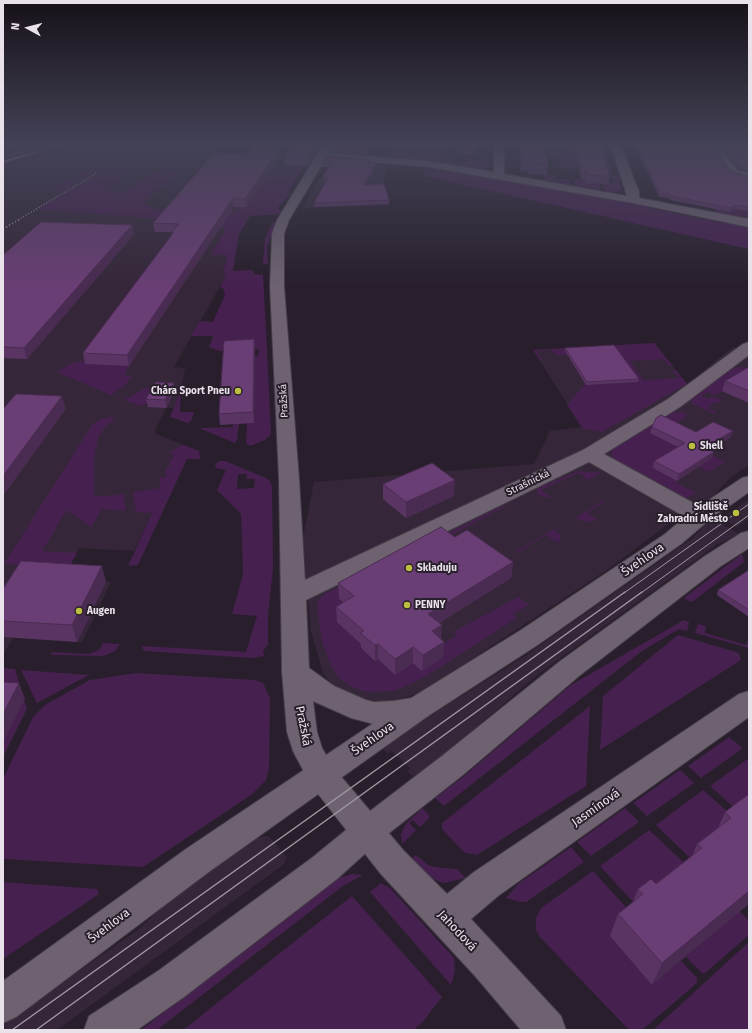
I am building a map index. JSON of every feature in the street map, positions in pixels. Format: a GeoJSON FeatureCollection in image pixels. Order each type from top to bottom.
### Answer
{"type":"FeatureCollection","features":[{"type":"Feature","properties":{"kind":"street","name":"Pražská"},"geometry":{"type":"LineString","coordinates":[[300,191],[283,220],[278,234],[277,286],[289,479],[296,672],[302,732],[308,751],[322,776],[368,831]]}},
{"type":"Feature","properties":{"kind":"street"},"geometry":{"type":"LineString","coordinates":[[586,191],[749,223]]}},
{"type":"Feature","properties":{"kind":"street"},"geometry":{"type":"LineString","coordinates":[[633,191],[633,200]]}},
{"type":"Feature","properties":{"kind":"street","name":"Strašnická"},"geometry":{"type":"LineString","coordinates":[[293,596],[590,454],[674,403],[749,347]]}},
{"type":"Feature","properties":{"kind":"street"},"geometry":{"type":"LineString","coordinates":[[590,454],[700,516]]}},
{"type":"Feature","properties":{"kind":"street","name":"Švehlova"},"geometry":{"type":"LineString","coordinates":[[3,1004],[198,860],[322,776],[418,708],[530,637],[673,539],[700,516],[749,482]]}},
{"type":"Feature","properties":{"kind":"street"},"geometry":{"type":"LineString","coordinates":[[103,1030],[177,979],[324,868],[368,831],[453,765],[569,669],[713,561],[749,538]]}},
{"type":"Feature","properties":{"kind":"street"},"geometry":{"type":"LineString","coordinates":[[296,672],[324,694],[361,710],[374,713],[418,708]]}},
{"type":"Feature","properties":{"kind":"street","name":"Jasmínová"},"geometry":{"type":"LineString","coordinates":[[445,918],[486,884],[749,702]]}},
{"type":"Feature","properties":{"kind":"street","name":"Jahodová"},"geometry":{"type":"LineString","coordinates":[[368,831],[392,862],[547,1030]]}},
{"type":"Feature","properties":{"kind":"shaded area"},"geometry":{"type":"Polygon","coordinates":[[[3,191],[265,191],[230,236],[223,274],[227,274],[174,367],[185,368],[181,390],[174,408],[166,408],[154,433],[184,445],[134,551],[79,548],[63,579],[111,582],[82,642],[13,638],[3,655],[3,191]]]}},
{"type":"Feature","properties":{"kind":"shaded area"},"geometry":{"type":"Polygon","coordinates":[[[68,191],[111,191],[122,194],[126,191],[156,191],[143,204],[157,210],[235,212],[254,191],[288,191],[287,193],[292,193],[278,207],[278,210],[281,210],[281,214],[250,216],[239,234],[233,271],[252,270],[255,274],[263,275],[267,348],[271,434],[265,440],[250,446],[246,443],[247,423],[254,423],[255,357],[258,355],[259,349],[219,351],[209,347],[213,336],[191,336],[200,321],[213,322],[225,295],[223,288],[220,287],[226,275],[223,274],[227,255],[211,255],[226,227],[187,226],[174,220],[38,209],[68,191]]]}},
{"type":"Feature","properties":{"kind":"shaded area"},"geometry":{"type":"Polygon","coordinates":[[[312,191],[384,191],[389,205],[303,208],[312,191]]]}},
{"type":"Feature","properties":{"kind":"shaded area"},"geometry":{"type":"Polygon","coordinates":[[[492,191],[566,191],[652,206],[649,208],[723,223],[726,221],[749,226],[749,249],[492,191]]]}},
{"type":"Feature","properties":{"kind":"shaded area"},"geometry":{"type":"Polygon","coordinates":[[[716,209],[730,212],[734,209],[749,211],[749,218],[716,213],[716,209]]]}},
{"type":"Feature","properties":{"kind":"shaded area"},"geometry":{"type":"Polygon","coordinates":[[[273,222],[277,222],[267,247],[268,264],[263,264],[265,239],[273,222]]]}},
{"type":"Feature","properties":{"kind":"shaded area"},"geometry":{"type":"Polygon","coordinates":[[[654,343],[687,384],[733,347],[749,351],[749,465],[730,478],[714,495],[672,521],[607,570],[420,693],[393,701],[378,702],[361,700],[334,687],[323,673],[311,631],[303,538],[314,482],[534,464],[550,431],[582,427],[533,350],[654,343]]]}},
{"type":"Feature","properties":{"kind":"shaded area"},"geometry":{"type":"Polygon","coordinates":[[[654,343],[673,366],[669,366],[664,359],[630,361],[643,380],[679,378],[673,371],[676,370],[687,384],[602,432],[582,428],[567,405],[584,385],[638,382],[567,355],[555,355],[552,350],[537,351],[542,360],[540,360],[533,350],[654,343]]]}},
{"type":"Feature","properties":{"kind":"shaded area"},"geometry":{"type":"Polygon","coordinates":[[[81,361],[129,366],[124,375],[132,376],[125,385],[111,395],[57,372],[70,364],[81,361]]]}},
{"type":"Feature","properties":{"kind":"shaded area"},"geometry":{"type":"Polygon","coordinates":[[[738,367],[747,368],[740,372],[749,376],[715,395],[708,392],[701,396],[708,399],[713,396],[722,400],[717,403],[712,403],[713,405],[708,408],[717,412],[713,413],[692,404],[691,400],[693,397],[731,369],[738,367]]]}},
{"type":"Feature","properties":{"kind":"shaded area"},"geometry":{"type":"Polygon","coordinates":[[[175,385],[175,390],[158,390],[148,402],[141,406],[124,400],[146,388],[175,385]]]}},
{"type":"Feature","properties":{"kind":"shaded area"},"geometry":{"type":"Polygon","coordinates":[[[181,390],[180,412],[194,412],[191,421],[188,423],[170,417],[181,390]]]}},
{"type":"Feature","properties":{"kind":"shaded area"},"geometry":{"type":"Polygon","coordinates":[[[682,412],[687,414],[687,416],[670,428],[709,454],[724,461],[709,472],[675,454],[653,468],[696,493],[686,498],[677,495],[613,460],[611,452],[613,447],[672,413],[682,412]]]}},
{"type":"Feature","properties":{"kind":"shaded area"},"geometry":{"type":"Polygon","coordinates":[[[110,417],[115,418],[106,426],[98,437],[94,460],[94,497],[124,494],[125,511],[102,509],[91,527],[67,510],[42,551],[77,553],[69,567],[4,564],[92,425],[99,420],[110,417]]]}},
{"type":"Feature","properties":{"kind":"shaded area"},"geometry":{"type":"Polygon","coordinates":[[[233,424],[239,424],[237,440],[235,443],[201,429],[233,427],[233,424]]]}},
{"type":"Feature","properties":{"kind":"shaded area"},"geometry":{"type":"Polygon","coordinates":[[[184,445],[199,451],[200,459],[187,459],[138,565],[128,566],[152,513],[136,512],[133,492],[160,488],[160,478],[166,477],[166,467],[170,466],[169,460],[173,459],[173,453],[168,453],[184,445]]]}},
{"type":"Feature","properties":{"kind":"shaded area"},"geometry":{"type":"Polygon","coordinates":[[[220,461],[225,461],[266,478],[270,481],[272,487],[273,568],[268,615],[268,645],[263,651],[264,656],[252,658],[144,651],[141,646],[246,652],[257,616],[232,614],[243,574],[241,514],[217,490],[226,470],[216,468],[215,464],[220,461]],[[238,474],[237,489],[254,488],[255,479],[246,479],[247,474],[238,474]]]}},
{"type":"Feature","properties":{"kind":"shaded area"},"geometry":{"type":"Polygon","coordinates":[[[578,471],[601,473],[588,480],[579,473],[541,490],[551,497],[550,498],[542,497],[537,492],[537,489],[578,471]]]}},
{"type":"Feature","properties":{"kind":"shaded area"},"geometry":{"type":"Polygon","coordinates":[[[749,499],[749,518],[737,527],[721,519],[749,499]]]}},
{"type":"Feature","properties":{"kind":"shaded area"},"geometry":{"type":"Polygon","coordinates":[[[604,500],[605,501],[587,513],[598,520],[586,522],[576,518],[604,500]]]}},
{"type":"Feature","properties":{"kind":"shaded area"},"geometry":{"type":"Polygon","coordinates":[[[508,505],[451,535],[444,535],[503,506],[508,505]]]}},
{"type":"Feature","properties":{"kind":"shaded area"},"geometry":{"type":"Polygon","coordinates":[[[711,518],[739,534],[716,545],[537,675],[445,754],[413,777],[407,771],[410,768],[391,751],[387,754],[381,747],[525,656],[693,538],[711,518]]]}},
{"type":"Feature","properties":{"kind":"shaded area"},"geometry":{"type":"Polygon","coordinates":[[[554,529],[561,535],[558,543],[546,535],[517,553],[515,552],[554,529]]]}},
{"type":"Feature","properties":{"kind":"shaded area"},"geometry":{"type":"Polygon","coordinates":[[[742,554],[744,562],[692,602],[685,599],[685,597],[742,554]]]}},
{"type":"Feature","properties":{"kind":"shaded area"},"geometry":{"type":"Polygon","coordinates":[[[340,587],[339,599],[354,612],[364,647],[361,649],[374,656],[371,658],[374,662],[377,659],[395,675],[413,663],[422,671],[441,641],[445,643],[457,635],[453,632],[518,597],[529,605],[513,614],[517,618],[423,678],[395,691],[367,692],[352,687],[339,678],[329,662],[322,641],[317,603],[324,594],[340,587]]]}},
{"type":"Feature","properties":{"kind":"shaded area"},"geometry":{"type":"Polygon","coordinates":[[[684,620],[689,622],[687,631],[679,629],[642,651],[444,806],[435,798],[463,777],[571,685],[684,620]]]}},
{"type":"Feature","properties":{"kind":"shaded area"},"geometry":{"type":"Polygon","coordinates":[[[698,624],[706,626],[705,633],[746,645],[749,637],[749,648],[695,633],[698,624]]]}},
{"type":"Feature","properties":{"kind":"shaded area"},"geometry":{"type":"Polygon","coordinates":[[[678,635],[739,653],[741,660],[600,750],[603,696],[678,635]]]}},
{"type":"Feature","properties":{"kind":"shaded area"},"geometry":{"type":"Polygon","coordinates":[[[103,643],[120,644],[115,651],[104,656],[51,655],[52,652],[89,654],[99,650],[103,643]]]}},
{"type":"Feature","properties":{"kind":"shaded area"},"geometry":{"type":"Polygon","coordinates":[[[3,668],[15,669],[27,709],[3,757],[3,668]]]}},
{"type":"Feature","properties":{"kind":"shaded area"},"geometry":{"type":"Polygon","coordinates":[[[21,670],[89,675],[37,703],[21,670]]]}},
{"type":"Feature","properties":{"kind":"shaded area"},"geometry":{"type":"Polygon","coordinates":[[[136,673],[255,680],[263,683],[270,698],[269,768],[266,780],[251,795],[143,867],[3,859],[3,779],[33,717],[45,705],[90,680],[136,673]]]}},
{"type":"Feature","properties":{"kind":"shaded area"},"geometry":{"type":"Polygon","coordinates":[[[590,706],[586,786],[477,855],[465,853],[442,829],[442,823],[590,706]]]}},
{"type":"Feature","properties":{"kind":"shaded area"},"geometry":{"type":"Polygon","coordinates":[[[729,737],[743,748],[701,778],[688,766],[729,737]]]}},
{"type":"Feature","properties":{"kind":"shaded area"},"geometry":{"type":"Polygon","coordinates":[[[749,758],[749,809],[737,810],[710,786],[749,758]]]}},
{"type":"Feature","properties":{"kind":"shaded area"},"geometry":{"type":"Polygon","coordinates":[[[680,770],[694,783],[647,816],[633,803],[680,770]]]}},
{"type":"Feature","properties":{"kind":"shaded area"},"geometry":{"type":"Polygon","coordinates":[[[703,790],[736,819],[694,862],[656,825],[703,790]]]}},
{"type":"Feature","properties":{"kind":"shaded area"},"geometry":{"type":"Polygon","coordinates":[[[422,808],[429,815],[429,818],[420,827],[413,820],[409,823],[416,830],[402,844],[401,834],[406,824],[422,808]]]}},
{"type":"Feature","properties":{"kind":"shaded area"},"geometry":{"type":"Polygon","coordinates":[[[625,808],[639,822],[591,856],[577,842],[625,808]]]}},
{"type":"Feature","properties":{"kind":"shaded area"},"geometry":{"type":"Polygon","coordinates":[[[649,830],[693,871],[637,906],[600,866],[649,830]]]}},
{"type":"Feature","properties":{"kind":"shaded area"},"geometry":{"type":"Polygon","coordinates":[[[267,836],[270,837],[287,858],[284,864],[57,1030],[3,1030],[3,1025],[139,929],[203,869],[256,838],[267,836]]]}},
{"type":"Feature","properties":{"kind":"shaded area"},"geometry":{"type":"Polygon","coordinates":[[[571,847],[584,862],[526,902],[506,898],[518,884],[571,847]]]}},
{"type":"Feature","properties":{"kind":"shaded area"},"geometry":{"type":"Polygon","coordinates":[[[416,855],[428,865],[457,869],[466,878],[444,883],[430,878],[410,860],[416,855]]]}},
{"type":"Feature","properties":{"kind":"shaded area"},"geometry":{"type":"Polygon","coordinates":[[[593,871],[635,917],[610,936],[652,984],[681,961],[697,978],[697,983],[642,1030],[629,1030],[540,937],[536,930],[536,918],[541,908],[593,871]]]}},
{"type":"Feature","properties":{"kind":"shaded area"},"geometry":{"type":"Polygon","coordinates":[[[352,874],[363,875],[343,886],[157,1030],[141,1030],[339,878],[352,874]]]}},
{"type":"Feature","properties":{"kind":"shaded area"},"geometry":{"type":"Polygon","coordinates":[[[3,882],[97,889],[99,894],[3,959],[3,882]]]}},
{"type":"Feature","properties":{"kind":"shaded area"},"geometry":{"type":"Polygon","coordinates":[[[381,883],[391,889],[454,958],[455,971],[451,985],[370,892],[381,883]]]}},
{"type":"Feature","properties":{"kind":"shaded area"},"geometry":{"type":"Polygon","coordinates":[[[352,896],[442,997],[421,1024],[413,1030],[183,1030],[352,896]]]}},
{"type":"Feature","properties":{"kind":"shaded area"},"geometry":{"type":"Polygon","coordinates":[[[739,911],[749,920],[749,935],[705,973],[702,973],[686,957],[739,911]]]}},
{"type":"Feature","properties":{"kind":"shaded area"},"geometry":{"type":"Polygon","coordinates":[[[749,942],[749,1030],[653,1030],[749,942]]]}},
{"type":"Feature","properties":{"kind":"building"},"geometry":{"type":"Polygon","coordinates":[[[181,191],[250,191],[245,199],[233,198],[127,355],[83,353],[179,224],[153,223],[181,191]]]}},
{"type":"Feature","properties":{"kind":"building"},"geometry":{"type":"Polygon","coordinates":[[[321,191],[386,191],[389,200],[314,203],[321,191]]]}},
{"type":"Feature","properties":{"kind":"building"},"geometry":{"type":"Polygon","coordinates":[[[659,191],[749,191],[749,207],[735,205],[731,208],[671,196],[670,194],[660,194],[659,191]]]}},
{"type":"Feature","properties":{"kind":"building"},"geometry":{"type":"Polygon","coordinates":[[[41,222],[132,225],[24,348],[3,347],[3,255],[41,222]]]}},
{"type":"Feature","properties":{"kind":"building","name":"Chára Sport Pneu"},"geometry":{"type":"Polygon","coordinates":[[[254,339],[253,412],[219,414],[224,341],[254,339]]]}},
{"type":"Feature","properties":{"kind":"building"},"geometry":{"type":"Polygon","coordinates":[[[614,345],[639,379],[587,382],[565,348],[614,345]]]}},
{"type":"Feature","properties":{"kind":"building"},"geometry":{"type":"Polygon","coordinates":[[[749,367],[749,391],[725,381],[749,367]]]}},
{"type":"Feature","properties":{"kind":"building"},"geometry":{"type":"Polygon","coordinates":[[[156,382],[174,383],[165,400],[146,399],[156,382]]]}},
{"type":"Feature","properties":{"kind":"building"},"geometry":{"type":"Polygon","coordinates":[[[16,394],[62,396],[3,476],[3,409],[16,394]]]}},
{"type":"Feature","properties":{"kind":"building"},"geometry":{"type":"Polygon","coordinates":[[[661,415],[696,432],[713,422],[733,431],[715,441],[718,443],[708,449],[714,452],[679,474],[654,461],[685,443],[652,427],[656,418],[661,415]]]}},
{"type":"Feature","properties":{"kind":"building"},"geometry":{"type":"Polygon","coordinates":[[[432,463],[455,480],[406,502],[383,484],[432,463]]]}},
{"type":"Feature","properties":{"kind":"building","name":"PENNY"},"geometry":{"type":"Polygon","coordinates":[[[441,527],[455,537],[467,530],[513,562],[428,614],[442,625],[432,631],[444,642],[423,655],[413,647],[395,659],[378,644],[375,645],[360,633],[364,631],[336,607],[354,596],[338,583],[441,527]]]}},
{"type":"Feature","properties":{"kind":"building"},"geometry":{"type":"Polygon","coordinates":[[[21,561],[102,566],[72,625],[3,621],[3,589],[21,561]]]}},
{"type":"Feature","properties":{"kind":"building"},"geometry":{"type":"Polygon","coordinates":[[[749,570],[749,610],[718,590],[749,570]]]}},
{"type":"Feature","properties":{"kind":"building"},"geometry":{"type":"Polygon","coordinates":[[[3,682],[19,683],[3,714],[3,682]]]}},
{"type":"Feature","properties":{"kind":"building"},"geometry":{"type":"Polygon","coordinates":[[[749,794],[749,891],[662,963],[618,914],[643,894],[638,889],[651,879],[656,884],[702,848],[697,844],[731,818],[725,812],[749,794]]]}},
{"type":"Feature","properties":{"kind":"tram line"},"geometry":{"type":"LineString","coordinates":[[624,593],[749,504]]}},
{"type":"Feature","properties":{"kind":"tram line"},"geometry":{"type":"LineString","coordinates":[[641,593],[749,515]]}},
{"type":"Feature","properties":{"kind":"tram line"},"geometry":{"type":"LineString","coordinates":[[12,1030],[625,592]]}},
{"type":"Feature","properties":{"kind":"tram line"},"geometry":{"type":"LineString","coordinates":[[36,1030],[642,592]]}},
{"type":"Feature","properties":{"kind":"railway"},"geometry":{"type":"LineString","coordinates":[[18,220],[66,191]]}},
{"type":"Feature","properties":{"kind":"railway"},"geometry":{"type":"LineString","coordinates":[[3,229],[20,219]]}},
{"type":"Feature","properties":{"kind":"place","name":"Chára Sport Pneu"},"geometry":{"type":"Point","coordinates":[238,391]}},
{"type":"Feature","properties":{"kind":"place","name":"Shell"},"geometry":{"type":"Point","coordinates":[692,446]}},
{"type":"Feature","properties":{"kind":"place","name":"Sídliště Zahradní Město"},"geometry":{"type":"Point","coordinates":[736,513]}},
{"type":"Feature","properties":{"kind":"place","name":"Skladuju"},"geometry":{"type":"Point","coordinates":[409,568]}},
{"type":"Feature","properties":{"kind":"place","name":"PENNY"},"geometry":{"type":"Point","coordinates":[407,605]}},
{"type":"Feature","properties":{"kind":"place","name":"Augen"},"geometry":{"type":"Point","coordinates":[79,611]}}]}
